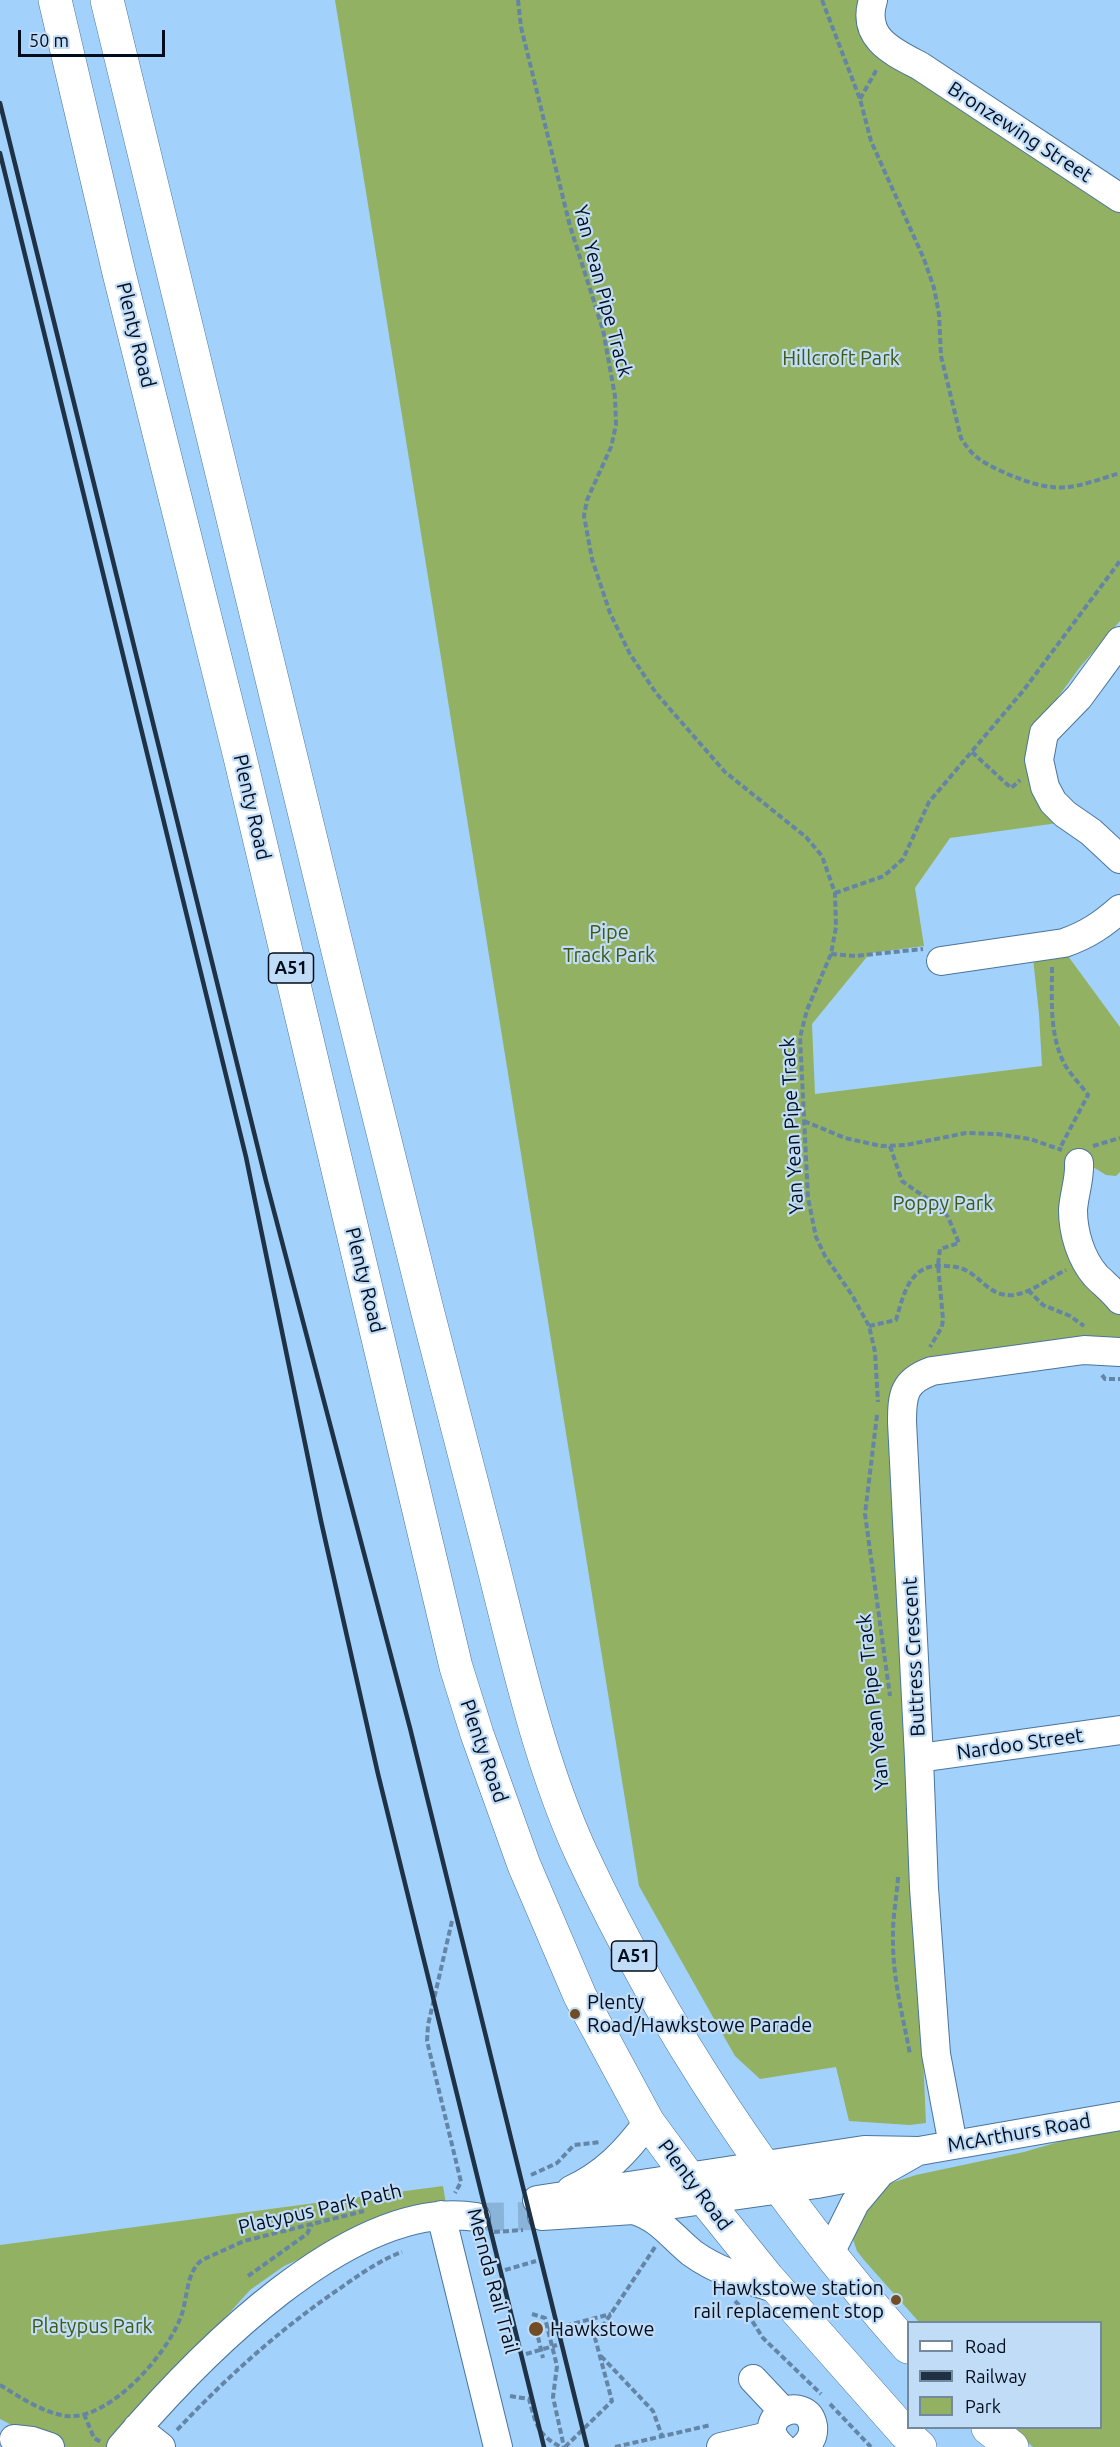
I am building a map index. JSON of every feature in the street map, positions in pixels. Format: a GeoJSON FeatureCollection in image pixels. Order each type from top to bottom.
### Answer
{"type":"FeatureCollection","features":[{"type":"Feature","properties":{"kind":"highway","name":"Plenty Road"},"geometry":{"type":"LineString","coordinates":[[55,0],[119,273],[239,753],[456,1667],[477,1734],[524,1865],[580,1996],[648,2122],[697,2189],[778,2289],[920,2447]]}},
{"type":"Feature","properties":{"kind":"highway","name":"A51"},"geometry":{"type":"LineString","coordinates":[[107,0],[406,1229],[526,1693],[557,1791],[581,1852],[644,1976],[691,2059],[829,2254],[907,2345]]}},
{"type":"Feature","properties":{"kind":"highway"},"geometry":{"type":"LineString","coordinates":[[990,2429],[1012,2447]]}},
{"type":"Feature","properties":{"kind":"street","name":"Bronzewing Street"},"geometry":{"type":"LineString","coordinates":[[879,2],[874,30],[889,50],[920,66],[1120,198]]}},
{"type":"Feature","properties":{"kind":"street","name":"Bronzewing Street"},"geometry":{"type":"LineString","coordinates":[[879,2],[899,44],[920,66]]}},
{"type":"Feature","properties":{"kind":"street"},"geometry":{"type":"LineString","coordinates":[[1120,641],[1078,697],[1059,746],[1048,767],[1065,787],[1091,832],[1120,859]]}},
{"type":"Feature","properties":{"kind":"street"},"geometry":{"type":"LineString","coordinates":[[939,956],[1051,945],[1083,937],[1099,928],[1120,909]]}},
{"type":"Feature","properties":{"kind":"street"},"geometry":{"type":"LineString","coordinates":[[1079,1163],[1074,1224],[1085,1260],[1095,1275],[1120,1299]]}},
{"type":"Feature","properties":{"kind":"street","name":"Buttress Crescent"},"geometry":{"type":"LineString","coordinates":[[953,2145],[936,2054],[924,1888],[902,1409],[907,1387],[922,1375],[932,1371],[1084,1350],[1120,1352]]}},
{"type":"Feature","properties":{"kind":"street","name":"Nardoo Street"},"geometry":{"type":"LineString","coordinates":[[919,1758],[1120,1730]]}},
{"type":"Feature","properties":{"kind":"street","name":"McArthurs Road"},"geometry":{"type":"LineString","coordinates":[[773,2177],[864,2150],[919,2151],[1120,2116]]}},
{"type":"Feature","properties":{"kind":"street"},"geometry":{"type":"LineString","coordinates":[[537,2204],[585,2183],[613,2164],[648,2122]]}},
{"type":"Feature","properties":{"kind":"street","name":"McArthurs Road"},"geometry":{"type":"LineString","coordinates":[[829,2254],[855,2203],[881,2172],[919,2151]]}},
{"type":"Feature","properties":{"kind":"street","name":"McArthurs Road"},"geometry":{"type":"LineString","coordinates":[[773,2177],[881,2172]]}},
{"type":"Feature","properties":{"kind":"street"},"geometry":{"type":"LineString","coordinates":[[537,2204],[697,2189],[773,2177]]}},
{"type":"Feature","properties":{"kind":"street"},"geometry":{"type":"LineString","coordinates":[[633,2210],[697,2189]]}},
{"type":"Feature","properties":{"kind":"street"},"geometry":{"type":"LineString","coordinates":[[537,2204],[633,2210],[655,2219],[693,2253],[724,2271],[778,2289]]}},
{"type":"Feature","properties":{"kind":"street"},"geometry":{"type":"LineString","coordinates":[[129,2438],[207,2354],[290,2285],[338,2252],[374,2232],[405,2222],[460,2218],[498,2447]]}},
{"type":"Feature","properties":{"kind":"street"},"geometry":{"type":"LineString","coordinates":[[753,2379],[779,2431]]}},
{"type":"Feature","properties":{"kind":"street"},"geometry":{"type":"LineString","coordinates":[[779,2431],[789,2410],[800,2411],[812,2423],[813,2434],[804,2447]]}},
{"type":"Feature","properties":{"kind":"street"},"geometry":{"type":"LineString","coordinates":[[720,2435],[779,2431]]}},
{"type":"Feature","properties":{"kind":"street"},"geometry":{"type":"LineString","coordinates":[[129,2438],[168,2439]]}},
{"type":"Feature","properties":{"kind":"street"},"geometry":{"type":"LineString","coordinates":[[12,2439],[32,2441],[50,2447]]}},
{"type":"Feature","properties":{"kind":"path","name":"Yan Yean Pipe Track"},"geometry":{"type":"LineString","coordinates":[[518,0],[521,27],[570,226],[603,330],[615,396],[616,425],[611,447],[587,500],[584,516],[592,559],[610,612],[630,654],[656,693],[725,772],[806,837],[822,856],[835,892],[836,927],[831,954],[807,1010],[800,1037],[808,1198],[816,1237],[825,1256],[852,1295],[869,1326],[875,1352],[878,1408],[864,1514],[891,1703]]}},
{"type":"Feature","properties":{"kind":"path"},"geometry":{"type":"LineString","coordinates":[[822,0],[860,99],[871,141],[924,258],[934,288],[946,379],[956,423],[968,449],[997,468],[1052,488],[1068,487],[1120,474]]}},
{"type":"Feature","properties":{"kind":"path"},"geometry":{"type":"LineString","coordinates":[[860,99],[889,50]]}},
{"type":"Feature","properties":{"kind":"path"},"geometry":{"type":"LineString","coordinates":[[835,892],[867,882],[894,868],[903,859],[929,802],[1023,691],[1120,561]]}},
{"type":"Feature","properties":{"kind":"path"},"geometry":{"type":"LineString","coordinates":[[972,752],[1011,788],[1028,772],[1048,767]]}},
{"type":"Feature","properties":{"kind":"path"},"geometry":{"type":"LineString","coordinates":[[804,1121],[845,1138],[882,1146],[966,1133],[997,1134],[1030,1139],[1059,1150],[1088,1095],[1066,1067],[1055,1039],[1051,945]]}},
{"type":"Feature","properties":{"kind":"path"},"geometry":{"type":"LineString","coordinates":[[831,954],[939,956]]}},
{"type":"Feature","properties":{"kind":"path"},"geometry":{"type":"LineString","coordinates":[[890,1146],[902,1181],[939,1207],[954,1228],[959,1243],[940,1249],[938,1265],[943,1319],[942,1327],[929,1347],[932,1371]]}},
{"type":"Feature","properties":{"kind":"path"},"geometry":{"type":"LineString","coordinates":[[869,1326],[896,1320],[907,1285],[915,1274],[924,1268],[938,1265],[962,1268],[991,1290],[1009,1296],[1028,1290],[1085,1260]]}},
{"type":"Feature","properties":{"kind":"path"},"geometry":{"type":"LineString","coordinates":[[898,1871],[893,1932],[894,1966],[900,2014],[911,2056]]}},
{"type":"Feature","properties":{"kind":"path","name":"Mernda Rail Trail"},"geometry":{"type":"LineString","coordinates":[[452,1921],[428,2025],[427,2041],[461,2182],[454,2194],[460,2218]]}},
{"type":"Feature","properties":{"kind":"path"},"geometry":{"type":"LineString","coordinates":[[460,2218],[472,2234],[537,2204],[557,2163],[574,2145],[592,2142],[610,2143]]}},
{"type":"Feature","properties":{"kind":"path","name":"Platypus Park Path"},"geometry":{"type":"LineString","coordinates":[[84,2414],[104,2404],[129,2386],[148,2370],[165,2350],[182,2316],[191,2276],[197,2264],[244,2241],[367,2210]]}},
{"type":"Feature","properties":{"kind":"path"},"geometry":{"type":"LineString","coordinates":[[248,2276],[307,2234],[313,2223]]}},
{"type":"Feature","properties":{"kind":"path"},"geometry":{"type":"LineString","coordinates":[[563,2447],[612,2401],[596,2338],[661,2239],[675,2237]]}},
{"type":"Feature","properties":{"kind":"path"},"geometry":{"type":"LineString","coordinates":[[168,2439],[218,2386],[256,2351],[312,2307],[355,2278],[405,2251]]}},
{"type":"Feature","properties":{"kind":"path"},"geometry":{"type":"LineString","coordinates":[[505,2270],[537,2261]]}},
{"type":"Feature","properties":{"kind":"path"},"geometry":{"type":"LineString","coordinates":[[727,2294],[747,2313],[764,2338],[815,2387],[871,2447]]}},
{"type":"Feature","properties":{"kind":"path"},"geometry":{"type":"LineString","coordinates":[[532,2314],[545,2318],[555,2346],[557,2366],[553,2397],[563,2447]]}},
{"type":"Feature","properties":{"kind":"path"},"geometry":{"type":"LineString","coordinates":[[548,2330],[611,2314]]}},
{"type":"Feature","properties":{"kind":"path"},"geometry":{"type":"LineString","coordinates":[[538,2337],[543,2358]]}},
{"type":"Feature","properties":{"kind":"path"},"geometry":{"type":"LineString","coordinates":[[526,2354],[555,2346]]}},
{"type":"Feature","properties":{"kind":"path"},"geometry":{"type":"LineString","coordinates":[[600,2355],[653,2411],[662,2436]]}},
{"type":"Feature","properties":{"kind":"path"},"geometry":{"type":"LineString","coordinates":[[0,2385],[57,2414],[68,2416],[84,2414],[94,2438],[109,2447]]}},
{"type":"Feature","properties":{"kind":"path"},"geometry":{"type":"LineString","coordinates":[[509,2396],[529,2399],[539,2432],[546,2440],[563,2447]]}},
{"type":"Feature","properties":{"kind":"path"},"geometry":{"type":"LineString","coordinates":[[615,2447],[662,2436],[720,2435]]}},
{"type":"Feature","properties":{"kind":"green space"},"geometry":{"type":"Polygon","coordinates":[[[335,0],[865,0],[862,19],[1120,208],[1120,621],[1080,667],[1039,723],[1058,823],[950,838],[915,888],[924,946],[870,953],[812,1024],[815,1094],[1042,1066],[1033,958],[1065,952],[1120,1027],[1120,1172],[1116,1176],[1106,1175],[1093,1167],[1067,1192],[1120,1311],[1120,1342],[927,1362],[894,1413],[926,2123],[910,2125],[849,2121],[836,2067],[760,2079],[735,2056],[639,1886],[335,0]]]}},
{"type":"Feature","properties":{"kind":"green space"},"geometry":{"type":"Polygon","coordinates":[[[1120,2124],[1120,2447],[1033,2447],[1013,2429],[1102,2429],[1102,2321],[918,2321],[857,2251],[851,2234],[881,2189],[891,2183],[916,2175],[1024,2152],[1120,2124]]]}},
{"type":"Feature","properties":{"kind":"green space","name":"Platypus Park"},"geometry":{"type":"Polygon","coordinates":[[[443,2186],[446,2204],[327,2246],[284,2266],[250,2290],[108,2447],[66,2447],[29,2434],[0,2419],[0,2245],[443,2186]]]}},
{"type":"Feature","properties":{"kind":"tunnel"},"geometry":{"type":"LineString","coordinates":[[476,2217],[542,2216]]}},
{"type":"Feature","properties":{"kind":"railway"},"geometry":{"type":"LineString","coordinates":[[0,103],[266,1181],[410,1728],[587,2447]]}},
{"type":"Feature","properties":{"kind":"railway"},"geometry":{"type":"LineString","coordinates":[[0,153],[246,1157],[321,1521],[378,1774],[544,2447]]}},
{"type":"Feature","properties":{"kind":"place","name":"Plenty Road/Hawkstowe Parade"},"geometry":{"type":"Point","coordinates":[575,2014]}},
{"type":"Feature","properties":{"kind":"place","name":"Hawkstowe station rail replacement stop"},"geometry":{"type":"Point","coordinates":[896,2300]}},
{"type":"Feature","properties":{"kind":"place","name":"Hawkstowe"},"geometry":{"type":"Point","coordinates":[536,2329]}},
{"type":"Feature","properties":{"kind":"park label","name":"Hillcroft Park"},"geometry":{"type":"Point","coordinates":[841,358]}},
{"type":"Feature","properties":{"kind":"park label","name":"Pipe Track Park"},"geometry":{"type":"Point","coordinates":[609,944]}},
{"type":"Feature","properties":{"kind":"park label","name":"Poppy Park"},"geometry":{"type":"Point","coordinates":[943,1203]}}]}
